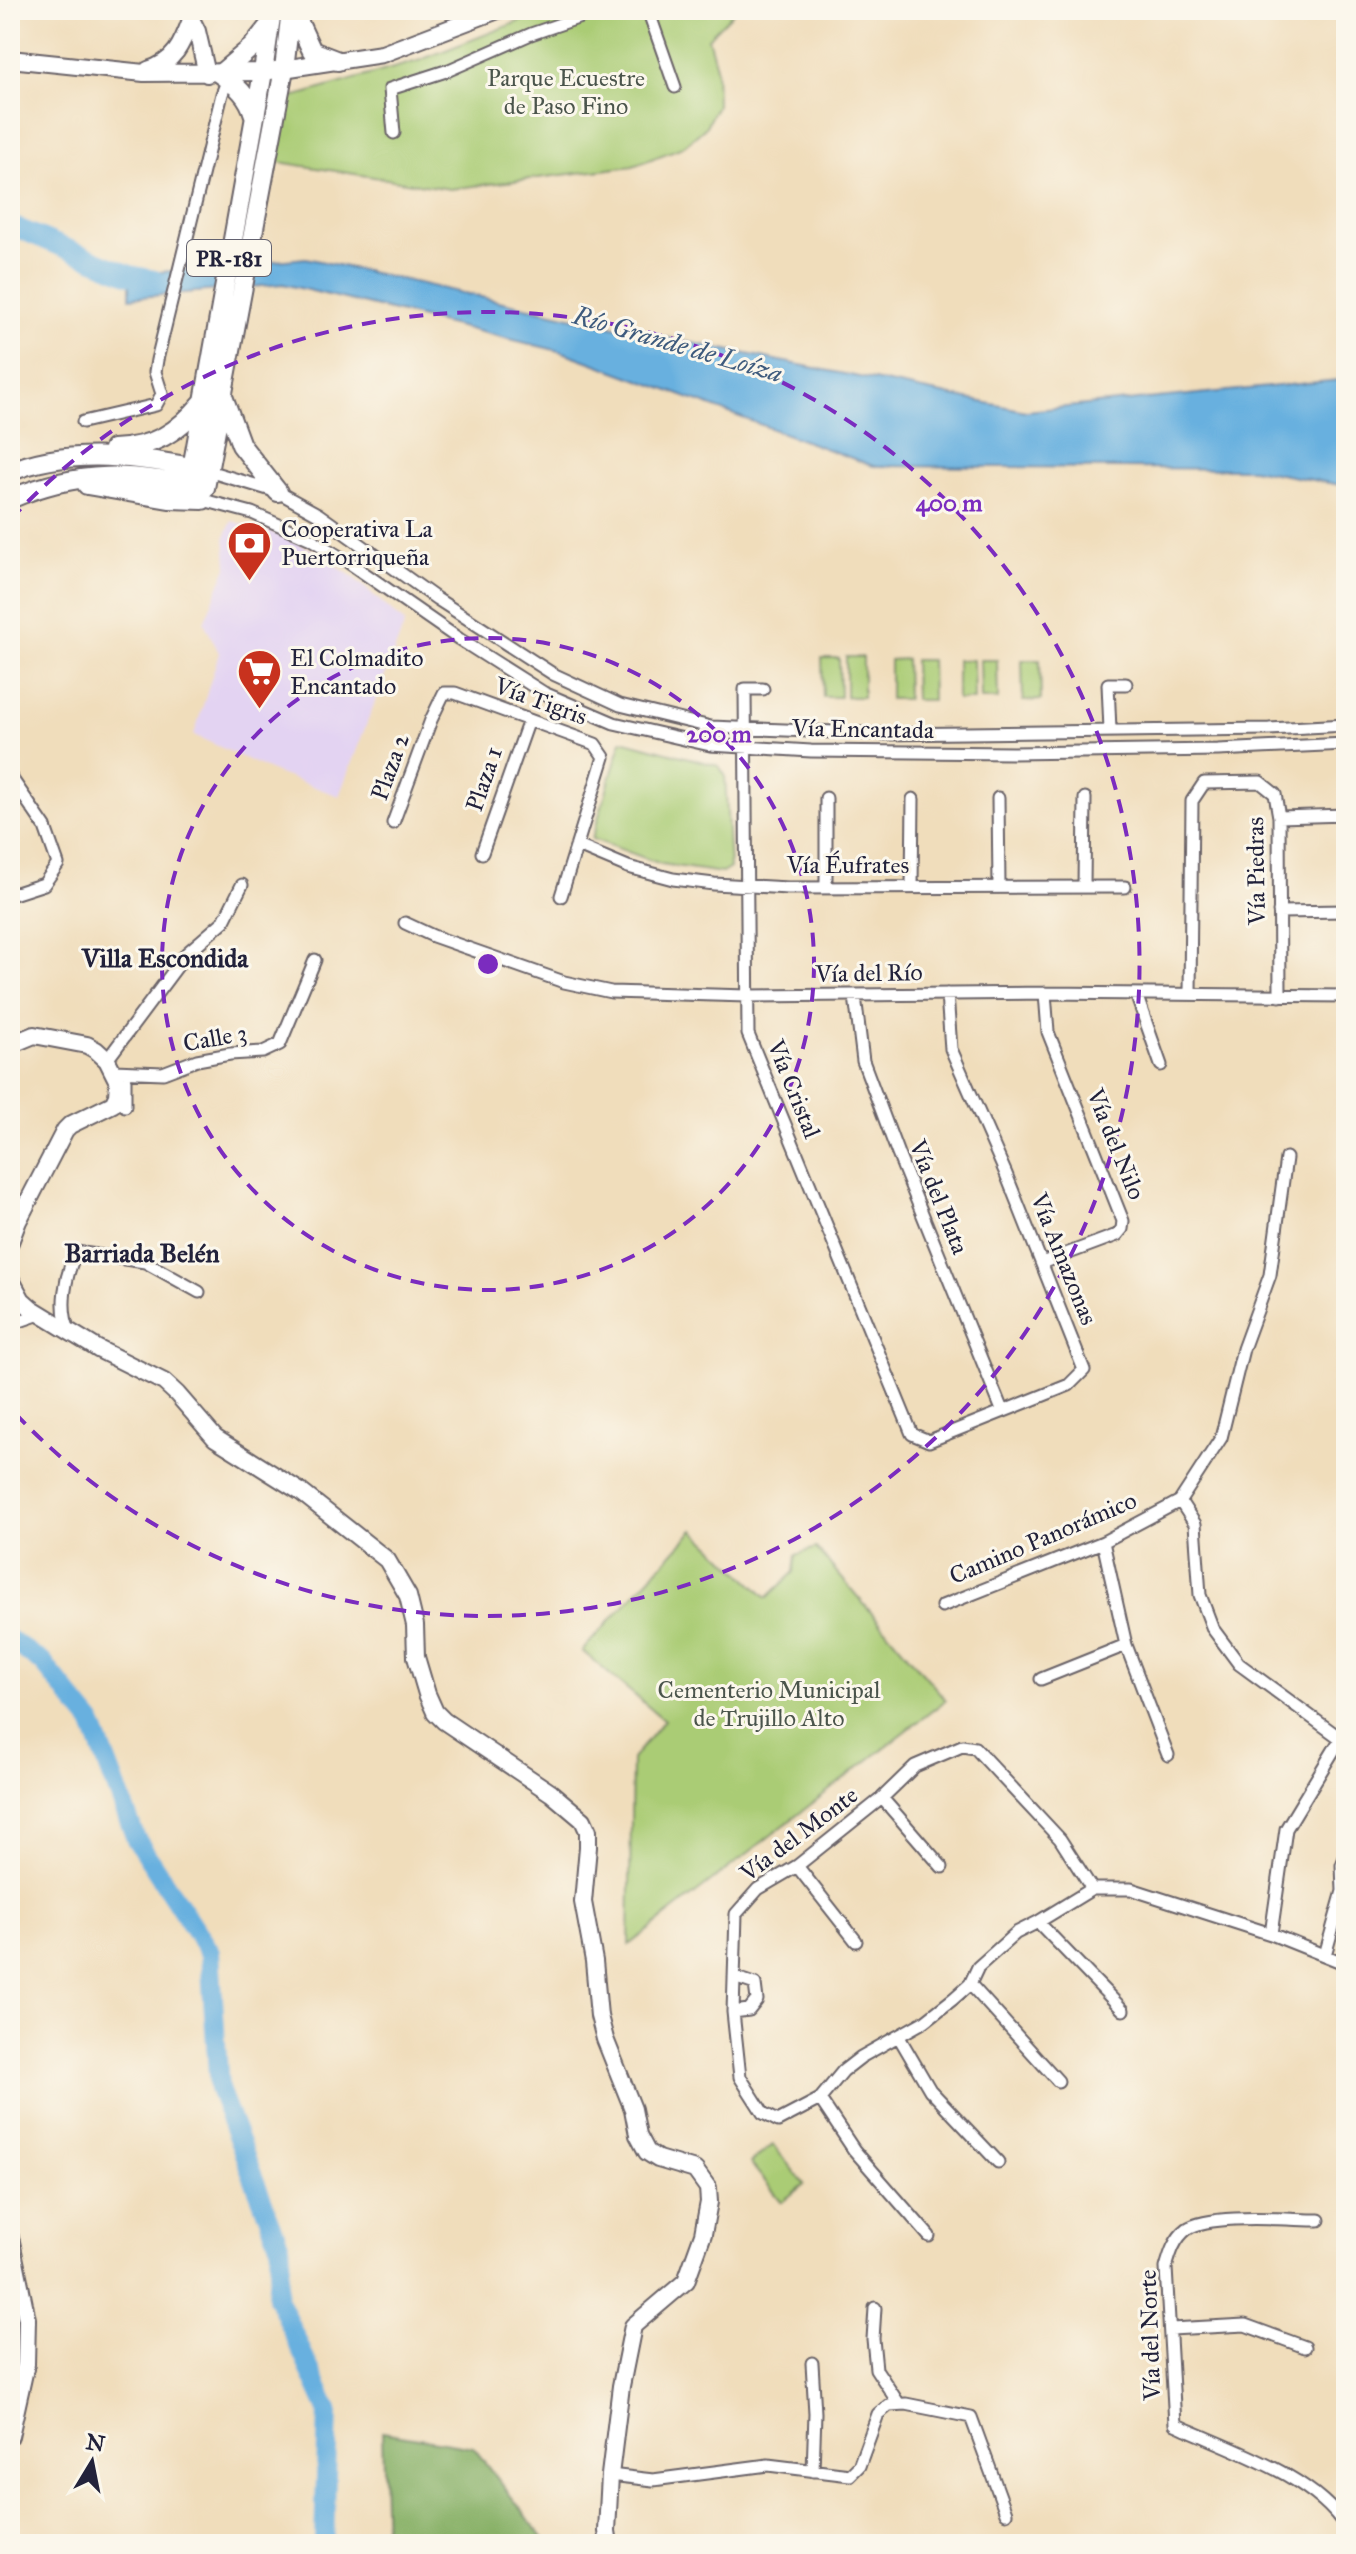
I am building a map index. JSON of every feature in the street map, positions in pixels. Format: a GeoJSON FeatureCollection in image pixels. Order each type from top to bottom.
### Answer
{"type":"FeatureCollection","features":[{"type":"Feature","properties":{"kind":"main road"},"geometry":{"type":"LineString","coordinates":[[292,10],[312,51],[338,61]]}},
{"type":"Feature","properties":{"kind":"main road","name":"PR-181"},"geometry":{"type":"LineString","coordinates":[[258,127],[284,69],[292,10]]}},
{"type":"Feature","properties":{"kind":"main road"},"geometry":{"type":"LineString","coordinates":[[10,59],[137,73],[218,76],[263,72],[382,54],[498,10]]}},
{"type":"Feature","properties":{"kind":"main road"},"geometry":{"type":"LineString","coordinates":[[137,73],[159,67],[172,58],[182,45],[189,15]]}},
{"type":"Feature","properties":{"kind":"main road"},"geometry":{"type":"LineString","coordinates":[[189,15],[218,76],[249,100],[258,127]]}},
{"type":"Feature","properties":{"kind":"main road"},"geometry":{"type":"LineString","coordinates":[[218,76],[252,47],[270,18]]}},
{"type":"Feature","properties":{"kind":"main road","name":"PR-181"},"geometry":{"type":"LineString","coordinates":[[199,482],[258,127],[270,18]]}},
{"type":"Feature","properties":{"kind":"main road"},"geometry":{"type":"LineString","coordinates":[[10,472],[80,452],[126,449],[154,442],[185,423],[215,391],[241,445],[278,492]]}},
{"type":"Feature","properties":{"kind":"main road"},"geometry":{"type":"LineString","coordinates":[[50,460],[128,458],[199,482]]}},
{"type":"Feature","properties":{"kind":"main road"},"geometry":{"type":"LineString","coordinates":[[10,499],[58,482],[169,499],[199,482]]}},
{"type":"Feature","properties":{"kind":"main road"},"geometry":{"type":"LineString","coordinates":[[10,1045],[34,1035],[87,1045],[115,1068],[118,1090],[113,1104],[65,1130],[10,1242]]}},
{"type":"Feature","properties":{"kind":"main road"},"geometry":{"type":"LineString","coordinates":[[10,1278],[22,1300],[40,1314],[164,1382],[215,1438],[301,1492],[387,1560],[408,1596],[415,1625],[416,1657],[435,1712],[551,1793],[583,1820],[588,1831],[583,1902],[605,2039],[647,2152],[658,2159],[695,2170],[708,2188],[709,2202],[703,2234],[686,2281],[633,2326],[621,2386],[610,2475],[609,2544]]}},
{"type":"Feature","properties":{"kind":"main road"},"geometry":{"type":"LineString","coordinates":[[10,2237],[27,2319],[26,2364],[10,2436]]}},
{"type":"Feature","properties":{"kind":"street"},"geometry":{"type":"LineString","coordinates":[[394,133],[390,89],[449,70],[531,34],[601,10]]}},
{"type":"Feature","properties":{"kind":"street"},"geometry":{"type":"LineString","coordinates":[[648,10],[675,87]]}},
{"type":"Feature","properties":{"kind":"street"},"geometry":{"type":"LineString","coordinates":[[83,422],[156,405],[162,394],[155,372],[222,94],[218,76]]}},
{"type":"Feature","properties":{"kind":"street","name":"Vía Encantada"},"geometry":{"type":"LineString","coordinates":[[199,482],[278,492],[318,514],[437,599],[553,674],[620,705],[711,727],[886,734],[1269,729],[1346,725]]}},
{"type":"Feature","properties":{"kind":"street","name":"Vía Encantada"},"geometry":{"type":"LineString","coordinates":[[199,482],[252,513],[311,539],[544,693],[614,723],[710,745],[811,751],[1013,753],[1218,750],[1346,744]]}},
{"type":"Feature","properties":{"kind":"street"},"geometry":{"type":"LineString","coordinates":[[1110,730],[1108,684],[1126,684]]}},
{"type":"Feature","properties":{"kind":"street","name":"Vía Cristal"},"geometry":{"type":"LineString","coordinates":[[763,689],[745,689],[748,1034],[912,1434],[920,1437]]}},
{"type":"Feature","properties":{"kind":"street","name":"Plaza 2"},"geometry":{"type":"LineString","coordinates":[[393,823],[437,704],[444,693],[455,693]]}},
{"type":"Feature","properties":{"kind":"street","name":"Vía Tigris"},"geometry":{"type":"LineString","coordinates":[[455,693],[595,744],[604,757],[561,896]]}},
{"type":"Feature","properties":{"kind":"street","name":"Plaza 1"},"geometry":{"type":"LineString","coordinates":[[482,853],[529,720]]}},
{"type":"Feature","properties":{"kind":"street"},"geometry":{"type":"LineString","coordinates":[[10,776],[45,827],[58,864],[44,884],[10,895]]}},
{"type":"Feature","properties":{"kind":"street","name":"Vía Piedras"},"geometry":{"type":"LineString","coordinates":[[1190,993],[1192,801],[1204,783],[1260,782],[1275,794],[1279,817],[1280,996]]}},
{"type":"Feature","properties":{"kind":"street"},"geometry":{"type":"LineString","coordinates":[[826,798],[826,887]]}},
{"type":"Feature","properties":{"kind":"street"},"geometry":{"type":"LineString","coordinates":[[998,798],[999,886]]}},
{"type":"Feature","properties":{"kind":"street"},"geometry":{"type":"LineString","coordinates":[[1084,887],[1085,798]]}},
{"type":"Feature","properties":{"kind":"street"},"geometry":{"type":"LineString","coordinates":[[912,886],[913,799]]}},
{"type":"Feature","properties":{"kind":"street"},"geometry":{"type":"LineString","coordinates":[[1279,817],[1346,815]]}},
{"type":"Feature","properties":{"kind":"street","name":"Vía Éufrates"},"geometry":{"type":"LineString","coordinates":[[578,846],[628,867],[673,879],[748,886],[1125,887]]}},
{"type":"Feature","properties":{"kind":"street"},"geometry":{"type":"LineString","coordinates":[[125,1106],[115,1068],[187,953],[224,921],[242,885]]}},
{"type":"Feature","properties":{"kind":"street"},"geometry":{"type":"LineString","coordinates":[[1279,912],[1346,911]]}},
{"type":"Feature","properties":{"kind":"street","name":"Vía del Río"},"geometry":{"type":"LineString","coordinates":[[405,923],[433,936],[564,982],[611,992],[747,996],[1045,993],[1346,996]]}},
{"type":"Feature","properties":{"kind":"street","name":"Calle 3"},"geometry":{"type":"LineString","coordinates":[[115,1068],[163,1073],[197,1060],[263,1052],[280,1044],[315,960]]}},
{"type":"Feature","properties":{"kind":"street","name":"Vía del Nilo"},"geometry":{"type":"LineString","coordinates":[[1042,1263],[1117,1235],[1123,1221],[1048,1032],[1045,993]]}},
{"type":"Feature","properties":{"kind":"street","name":"Vía Amazonas"},"geometry":{"type":"LineString","coordinates":[[920,1437],[929,1441],[1069,1385],[1084,1370],[951,1049],[947,994]]}},
{"type":"Feature","properties":{"kind":"street"},"geometry":{"type":"LineString","coordinates":[[1136,994],[1161,1065]]}},
{"type":"Feature","properties":{"kind":"street","name":"Vía del Plata"},"geometry":{"type":"LineString","coordinates":[[855,996],[863,1061],[1002,1410]]}},
{"type":"Feature","properties":{"kind":"street","name":"Camino Panorámico"},"geometry":{"type":"LineString","coordinates":[[942,1606],[1103,1542],[1180,1501],[1221,1438],[1243,1349],[1270,1275],[1286,1158]]}},
{"type":"Feature","properties":{"kind":"street"},"geometry":{"type":"LineString","coordinates":[[70,1332],[65,1323],[64,1309],[67,1272],[76,1252],[145,1262],[199,1292]]}},
{"type":"Feature","properties":{"kind":"street"},"geometry":{"type":"LineString","coordinates":[[10,1321],[14,1323],[40,1314]]}},
{"type":"Feature","properties":{"kind":"street"},"geometry":{"type":"LineString","coordinates":[[1180,1501],[1195,1524],[1200,1595],[1213,1629],[1239,1664],[1343,1734],[1286,1829],[1271,1934]]}},
{"type":"Feature","properties":{"kind":"street"},"geometry":{"type":"LineString","coordinates":[[1103,1542],[1126,1645],[1168,1755]]}},
{"type":"Feature","properties":{"kind":"street"},"geometry":{"type":"LineString","coordinates":[[1041,1679],[1126,1645]]}},
{"type":"Feature","properties":{"kind":"street","name":"Vía del Monte"},"geometry":{"type":"LineString","coordinates":[[962,1746],[975,1748],[1060,1839],[1092,1889],[1016,1933],[978,1967],[970,1984],[925,2021],[861,2057],[843,2071],[820,2099],[778,2121],[763,2113],[740,2077],[733,2012],[736,1914],[758,1889],[797,1866],[882,1798],[915,1766],[962,1746]]}},
{"type":"Feature","properties":{"kind":"street"},"geometry":{"type":"LineString","coordinates":[[882,1798],[942,1867]]}},
{"type":"Feature","properties":{"kind":"street"},"geometry":{"type":"LineString","coordinates":[[1325,1955],[1343,1891],[1342,1865],[1346,1855]]}},
{"type":"Feature","properties":{"kind":"street"},"geometry":{"type":"LineString","coordinates":[[797,1866],[856,1941]]}},
{"type":"Feature","properties":{"kind":"street"},"geometry":{"type":"LineString","coordinates":[[1092,1889],[1131,1889],[1271,1934],[1346,1964]]}},
{"type":"Feature","properties":{"kind":"street"},"geometry":{"type":"LineString","coordinates":[[1038,1922],[1123,2010]]}},
{"type":"Feature","properties":{"kind":"street"},"geometry":{"type":"LineString","coordinates":[[733,2012],[749,2010],[757,2000],[755,1984],[734,1977]]}},
{"type":"Feature","properties":{"kind":"street"},"geometry":{"type":"LineString","coordinates":[[970,1984],[1058,2081]]}},
{"type":"Feature","properties":{"kind":"street"},"geometry":{"type":"LineString","coordinates":[[899,2037],[930,2090],[998,2162]]}},
{"type":"Feature","properties":{"kind":"street"},"geometry":{"type":"LineString","coordinates":[[820,2099],[854,2150],[929,2236]]}},
{"type":"Feature","properties":{"kind":"street","name":"Vía del Norte"},"geometry":{"type":"LineString","coordinates":[[1319,2220],[1215,2220],[1187,2229],[1172,2246],[1166,2268],[1175,2424],[1297,2480],[1338,2514],[1346,2527]]}},
{"type":"Feature","properties":{"kind":"street"},"geometry":{"type":"LineString","coordinates":[[875,2308],[873,2339],[876,2369],[899,2404]]}},
{"type":"Feature","properties":{"kind":"street"},"geometry":{"type":"LineString","coordinates":[[1171,2329],[1245,2325],[1305,2347]]}},
{"type":"Feature","properties":{"kind":"street"},"geometry":{"type":"LineString","coordinates":[[812,2363],[815,2413],[813,2471]]}},
{"type":"Feature","properties":{"kind":"street"},"geometry":{"type":"LineString","coordinates":[[610,2475],[653,2480],[768,2465],[850,2475],[859,2466],[878,2414],[889,2405],[899,2404],[971,2417],[1006,2513]]}},
{"type":"Feature","properties":{"kind":"shaded area"},"geometry":{"type":"Polygon","coordinates":[[[232,521],[274,533],[313,550],[353,577],[405,623],[339,796],[276,773],[194,735],[219,653],[204,622],[227,567],[225,536],[232,521]]]}},
{"type":"Feature","properties":{"kind":"green space","name":"Parque Ecuestre de Paso Fino"},"geometry":{"type":"Polygon","coordinates":[[[548,10],[736,10],[708,38],[716,67],[717,105],[705,128],[683,147],[633,166],[450,189],[278,162],[289,98],[418,61],[548,10]]]}},
{"type":"Feature","properties":{"kind":"green space"},"geometry":{"type":"Polygon","coordinates":[[[846,657],[863,657],[863,697],[846,697],[846,657]]]}},
{"type":"Feature","properties":{"kind":"green space"},"geometry":{"type":"Polygon","coordinates":[[[822,658],[839,658],[840,697],[823,697],[822,658]]]}},
{"type":"Feature","properties":{"kind":"green space"},"geometry":{"type":"Polygon","coordinates":[[[906,659],[907,699],[890,699],[890,660],[906,659]]]}},
{"type":"Feature","properties":{"kind":"green space"},"geometry":{"type":"Polygon","coordinates":[[[914,660],[931,660],[932,700],[915,700],[914,660]]]}},
{"type":"Feature","properties":{"kind":"green space"},"geometry":{"type":"Polygon","coordinates":[[[957,660],[973,660],[974,700],[957,700],[957,660]]]}},
{"type":"Feature","properties":{"kind":"green space"},"geometry":{"type":"Polygon","coordinates":[[[980,660],[997,660],[998,699],[981,699],[980,660]]]}},
{"type":"Feature","properties":{"kind":"green space"},"geometry":{"type":"Polygon","coordinates":[[[1022,660],[1040,660],[1041,700],[1023,701],[1022,660]]]}},
{"type":"Feature","properties":{"kind":"green space"},"geometry":{"type":"Polygon","coordinates":[[[622,740],[719,766],[725,775],[730,868],[722,873],[661,864],[592,839],[622,740]]]}},
{"type":"Feature","properties":{"kind":"green space","name":"Cementerio Municipal de Trujillo Alto"},"geometry":{"type":"Polygon","coordinates":[[[694,1530],[767,1598],[794,1572],[796,1555],[816,1548],[946,1700],[629,1945],[632,1759],[664,1720],[582,1651],[694,1530]]]}},
{"type":"Feature","properties":{"kind":"green space"},"geometry":{"type":"Polygon","coordinates":[[[773,2145],[804,2184],[782,2202],[750,2163],[773,2145]]]}},
{"type":"Feature","properties":{"kind":"green space"},"geometry":{"type":"Polygon","coordinates":[[[382,2432],[473,2447],[548,2544],[385,2544],[382,2432]]]}},
{"type":"Feature","properties":{"kind":"water"},"geometry":{"type":"Polygon","coordinates":[[[306,258],[624,329],[1026,411],[1339,380],[1346,382],[1346,486],[1252,469],[873,466],[563,352],[283,284],[130,298],[130,275],[306,258]]]}},
{"type":"Feature","properties":{"kind":"waterway","name":"Río Grande de Loíza"},"geometry":{"type":"LineString","coordinates":[[10,225],[130,275],[155,280]]}},
{"type":"Feature","properties":{"kind":"waterway","name":"Río Grande de Loíza"},"geometry":{"type":"LineString","coordinates":[[10,1640],[43,1663],[92,1723],[136,1839],[210,1953],[219,2089],[281,2249],[277,2297],[328,2410],[324,2544]]}},
{"type":"Feature","properties":{"kind":"place","name":"Cooperativa La Puertorriqueña"},"geometry":{"type":"Point","coordinates":[250,582]}},
{"type":"Feature","properties":{"kind":"place","name":"El Colmadito Encantado"},"geometry":{"type":"Point","coordinates":[259,711]}},
{"type":"Feature","properties":{"kind":"district","name":"Villa Escondida"},"geometry":{"type":"Point","coordinates":[165,958]}},
{"type":"Feature","properties":{"kind":"district","name":"Barriada Belén"},"geometry":{"type":"Point","coordinates":[142,1253]}}]}
